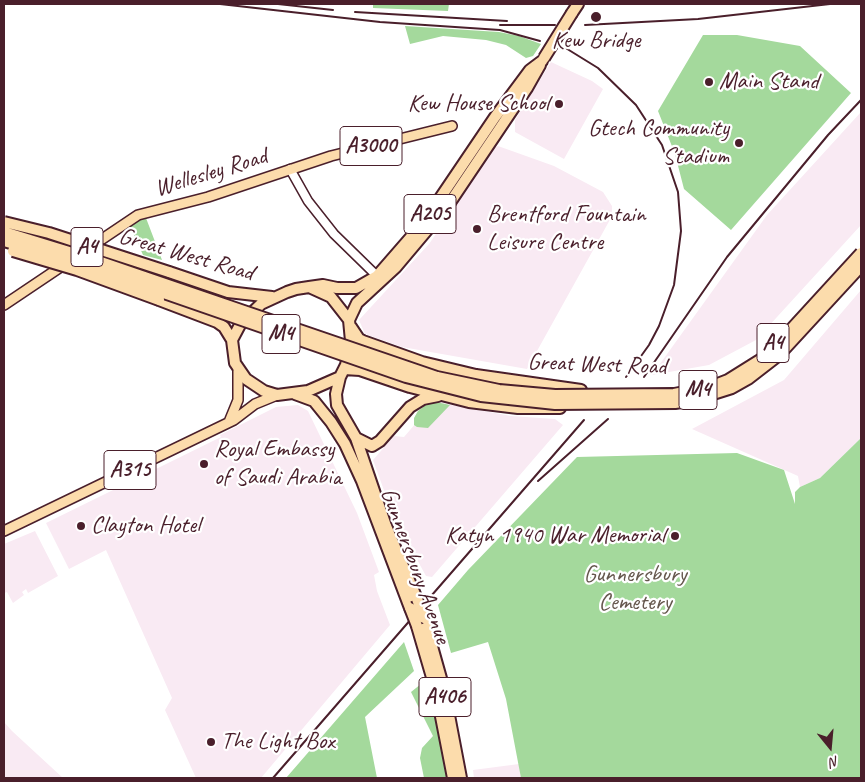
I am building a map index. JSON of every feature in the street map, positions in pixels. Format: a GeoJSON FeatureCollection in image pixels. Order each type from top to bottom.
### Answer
{"type":"FeatureCollection","features":[{"type":"Feature","properties":{"kind":"highway","name":"A205"},"geometry":{"type":"LineString","coordinates":[[350,323],[356,304],[396,267],[449,204],[527,88],[578,4]]}},
{"type":"Feature","properties":{"kind":"highway","name":"A205"},"geometry":{"type":"LineString","coordinates":[[309,287],[323,285],[337,288],[356,288],[377,276],[443,198],[494,118],[530,70],[543,59]]}},
{"type":"Feature","properties":{"kind":"highway","name":"Great West Road"},"geometry":{"type":"LineString","coordinates":[[4,222],[49,234],[228,292],[272,297]]}},
{"type":"Feature","properties":{"kind":"highway","name":"M4"},"geometry":{"type":"LineString","coordinates":[[4,232],[92,259],[437,377],[499,390],[555,395],[674,394],[728,380],[760,360],[774,348],[861,253]]}},
{"type":"Feature","properties":{"kind":"highway","name":"M4"},"geometry":{"type":"LineString","coordinates":[[4,242],[84,265],[406,377],[481,396],[555,404],[675,402],[694,400],[732,388],[779,355],[861,266]]}},
{"type":"Feature","properties":{"kind":"highway","name":"Great West Road"},"geometry":{"type":"LineString","coordinates":[[350,323],[359,339],[363,342],[422,362],[476,375],[581,390],[674,389],[710,382],[750,362],[771,346],[861,247]]}},
{"type":"Feature","properties":{"kind":"highway","name":"Great West Road"},"geometry":{"type":"LineString","coordinates":[[4,248],[77,270],[218,322],[224,327],[232,340]]}},
{"type":"Feature","properties":{"kind":"highway","name":"Great West Road"},"geometry":{"type":"LineString","coordinates":[[342,373],[360,370],[410,387],[498,407],[637,407],[695,402],[733,389],[750,380],[782,356],[861,270]]}},
{"type":"Feature","properties":{"kind":"highway"},"geometry":{"type":"LineString","coordinates":[[309,287],[323,292],[338,303],[350,323],[350,350],[342,373],[320,387],[293,393],[277,395],[254,386],[238,371],[235,364],[232,340],[241,322],[251,311],[272,297],[309,287]]}},
{"type":"Feature","properties":{"kind":"highway","name":"Gunnersbury Avenue"},"geometry":{"type":"LineString","coordinates":[[342,373],[336,402],[356,438],[386,526],[417,599],[420,622],[453,778]]}},
{"type":"Feature","properties":{"kind":"highway"},"geometry":{"type":"LineString","coordinates":[[410,387],[410,406]]}},
{"type":"Feature","properties":{"kind":"highway","name":"Gunnersbury Avenue"},"geometry":{"type":"LineString","coordinates":[[293,393],[314,401],[332,422],[346,444],[410,608],[420,622],[444,689],[461,778]]}},
{"type":"Feature","properties":{"kind":"highway"},"geometry":{"type":"LineString","coordinates":[[366,467],[380,441],[410,406],[423,398],[441,395]]}},
{"type":"Feature","properties":{"kind":"highway"},"geometry":{"type":"LineString","coordinates":[[356,438],[369,446],[380,441]]}},
{"type":"Feature","properties":{"kind":"main road","name":"Wellesley Road"},"geometry":{"type":"LineString","coordinates":[[4,306],[138,215],[216,194],[290,169],[452,126]]}},
{"type":"Feature","properties":{"kind":"main road"},"geometry":{"type":"LineString","coordinates":[[229,422],[238,400],[238,371]]}},
{"type":"Feature","properties":{"kind":"main road","name":"A315"},"geometry":{"type":"LineString","coordinates":[[4,531],[229,422],[260,401],[277,395]]}},
{"type":"Feature","properties":{"kind":"street"},"geometry":{"type":"LineString","coordinates":[[290,169],[308,201],[334,234],[377,276]]}},
{"type":"Feature","properties":{"kind":"shaded area","name":"Kew House School"},"geometry":{"type":"Polygon","coordinates":[[[551,62],[592,81],[603,89],[564,159],[515,132],[515,120],[551,62]]]}},
{"type":"Feature","properties":{"kind":"shaded area"},"geometry":{"type":"Polygon","coordinates":[[[861,112],[861,225],[756,340],[709,365],[652,375],[767,215],[861,112]]]}},
{"type":"Feature","properties":{"kind":"shaded area"},"geometry":{"type":"Polygon","coordinates":[[[498,146],[554,166],[603,192],[612,206],[612,216],[527,369],[402,347],[365,334],[359,320],[429,244],[463,195],[488,152],[498,146]]]}},
{"type":"Feature","properties":{"kind":"shaded area"},"geometry":{"type":"Polygon","coordinates":[[[861,290],[861,438],[820,478],[800,487],[798,476],[692,429],[784,380],[861,290]]]}},
{"type":"Feature","properties":{"kind":"shaded area"},"geometry":{"type":"Polygon","coordinates":[[[436,402],[511,416],[555,419],[563,425],[432,577],[426,576],[403,534],[401,537],[373,460],[394,436],[404,437],[416,423],[415,417],[418,411],[427,404],[436,402]]]}},
{"type":"Feature","properties":{"kind":"shaded area"},"geometry":{"type":"Polygon","coordinates":[[[298,405],[308,411],[357,513],[379,572],[374,575],[377,591],[390,625],[261,778],[196,778],[165,710],[172,698],[106,550],[69,569],[46,523],[221,437],[220,435],[276,407],[298,405]]]}},
{"type":"Feature","properties":{"kind":"shaded area"},"geometry":{"type":"Polygon","coordinates":[[[35,531],[58,576],[28,593],[26,589],[22,592],[24,595],[13,603],[7,592],[4,593],[4,544],[35,531]]]}},
{"type":"Feature","properties":{"kind":"shaded area"},"geometry":{"type":"Polygon","coordinates":[[[4,722],[12,731],[63,778],[4,778],[4,722]]]}},
{"type":"Feature","properties":{"kind":"shaded area"},"geometry":{"type":"Polygon","coordinates":[[[519,764],[521,778],[474,778],[473,770],[519,764]]]}},
{"type":"Feature","properties":{"kind":"green space"},"geometry":{"type":"Polygon","coordinates":[[[373,4],[449,4],[448,11],[373,8],[373,4]]]}},
{"type":"Feature","properties":{"kind":"green space"},"geometry":{"type":"Polygon","coordinates":[[[405,26],[499,32],[519,36],[541,44],[533,56],[526,58],[506,45],[486,40],[443,36],[410,44],[405,26]]]}},
{"type":"Feature","properties":{"kind":"green space","name":"Gtech Community Stadium"},"geometry":{"type":"Polygon","coordinates":[[[703,35],[737,35],[800,46],[851,93],[731,230],[684,189],[675,154],[658,111],[703,35]]]}},
{"type":"Feature","properties":{"kind":"green space"},"geometry":{"type":"Polygon","coordinates":[[[146,218],[162,260],[143,255],[130,226],[137,220],[146,218]]]}},
{"type":"Feature","properties":{"kind":"green space"},"geometry":{"type":"Polygon","coordinates":[[[436,402],[450,405],[428,428],[414,425],[414,418],[418,411],[427,404],[436,402]]]}},
{"type":"Feature","properties":{"kind":"green space","name":"Gunnersbury Cemetery"},"geometry":{"type":"Polygon","coordinates":[[[861,438],[861,778],[521,778],[506,699],[488,642],[451,653],[438,605],[468,570],[577,457],[737,453],[784,470],[795,504],[795,492],[800,487],[820,478],[861,438]]]}},
{"type":"Feature","properties":{"kind":"green space"},"geometry":{"type":"Polygon","coordinates":[[[404,642],[414,671],[365,717],[377,778],[286,778],[404,642]]]}},
{"type":"Feature","properties":{"kind":"green space"},"geometry":{"type":"Polygon","coordinates":[[[421,684],[436,718],[448,778],[424,778],[420,758],[422,748],[433,736],[411,692],[421,684]]]}},
{"type":"Feature","properties":{"kind":"railway"},"geometry":{"type":"LineString","coordinates":[[220,4],[380,22],[500,30],[540,41]]}},
{"type":"Feature","properties":{"kind":"railway"},"geometry":{"type":"LineString","coordinates":[[278,4],[333,10]]}},
{"type":"Feature","properties":{"kind":"railway"},"geometry":{"type":"LineString","coordinates":[[585,25],[698,19],[830,4]]}},
{"type":"Feature","properties":{"kind":"railway"},"geometry":{"type":"LineString","coordinates":[[355,12],[507,21]]}},
{"type":"Feature","properties":{"kind":"railway"},"geometry":{"type":"LineString","coordinates":[[500,25],[555,25]]}},
{"type":"Feature","properties":{"kind":"railway"},"geometry":{"type":"LineString","coordinates":[[564,47],[598,68],[636,105],[662,145],[678,192],[681,231],[674,285],[659,326],[649,345],[626,377]]}},
{"type":"Feature","properties":{"kind":"railway"},"geometry":{"type":"LineString","coordinates":[[644,377],[727,257],[828,135],[861,100]]}},
{"type":"Feature","properties":{"kind":"railway"},"geometry":{"type":"LineString","coordinates":[[538,481],[608,419]]}},
{"type":"Feature","properties":{"kind":"railway"},"geometry":{"type":"LineString","coordinates":[[273,778],[584,420]]}},
{"type":"Feature","properties":{"kind":"place","name":"Kew Bridge"},"geometry":{"type":"Point","coordinates":[596,17]}},
{"type":"Feature","properties":{"kind":"place","name":"Main Stand"},"geometry":{"type":"Point","coordinates":[709,82]}},
{"type":"Feature","properties":{"kind":"place","name":"Kew House School"},"geometry":{"type":"Point","coordinates":[559,104]}},
{"type":"Feature","properties":{"kind":"place","name":"Gtech Community Stadium"},"geometry":{"type":"Point","coordinates":[739,143]}},
{"type":"Feature","properties":{"kind":"place","name":"Brentford Fountain Leisure Centre"},"geometry":{"type":"Point","coordinates":[477,229]}},
{"type":"Feature","properties":{"kind":"place","name":"Royal Embassy of Saudi Arabia"},"geometry":{"type":"Point","coordinates":[204,464]}},
{"type":"Feature","properties":{"kind":"place","name":"Clayton Hotel"},"geometry":{"type":"Point","coordinates":[81,526]}},
{"type":"Feature","properties":{"kind":"place","name":"Katyn 1940 War Memorial"},"geometry":{"type":"Point","coordinates":[675,536]}},
{"type":"Feature","properties":{"kind":"place","name":"The Light Box"},"geometry":{"type":"Point","coordinates":[211,742]}}]}
